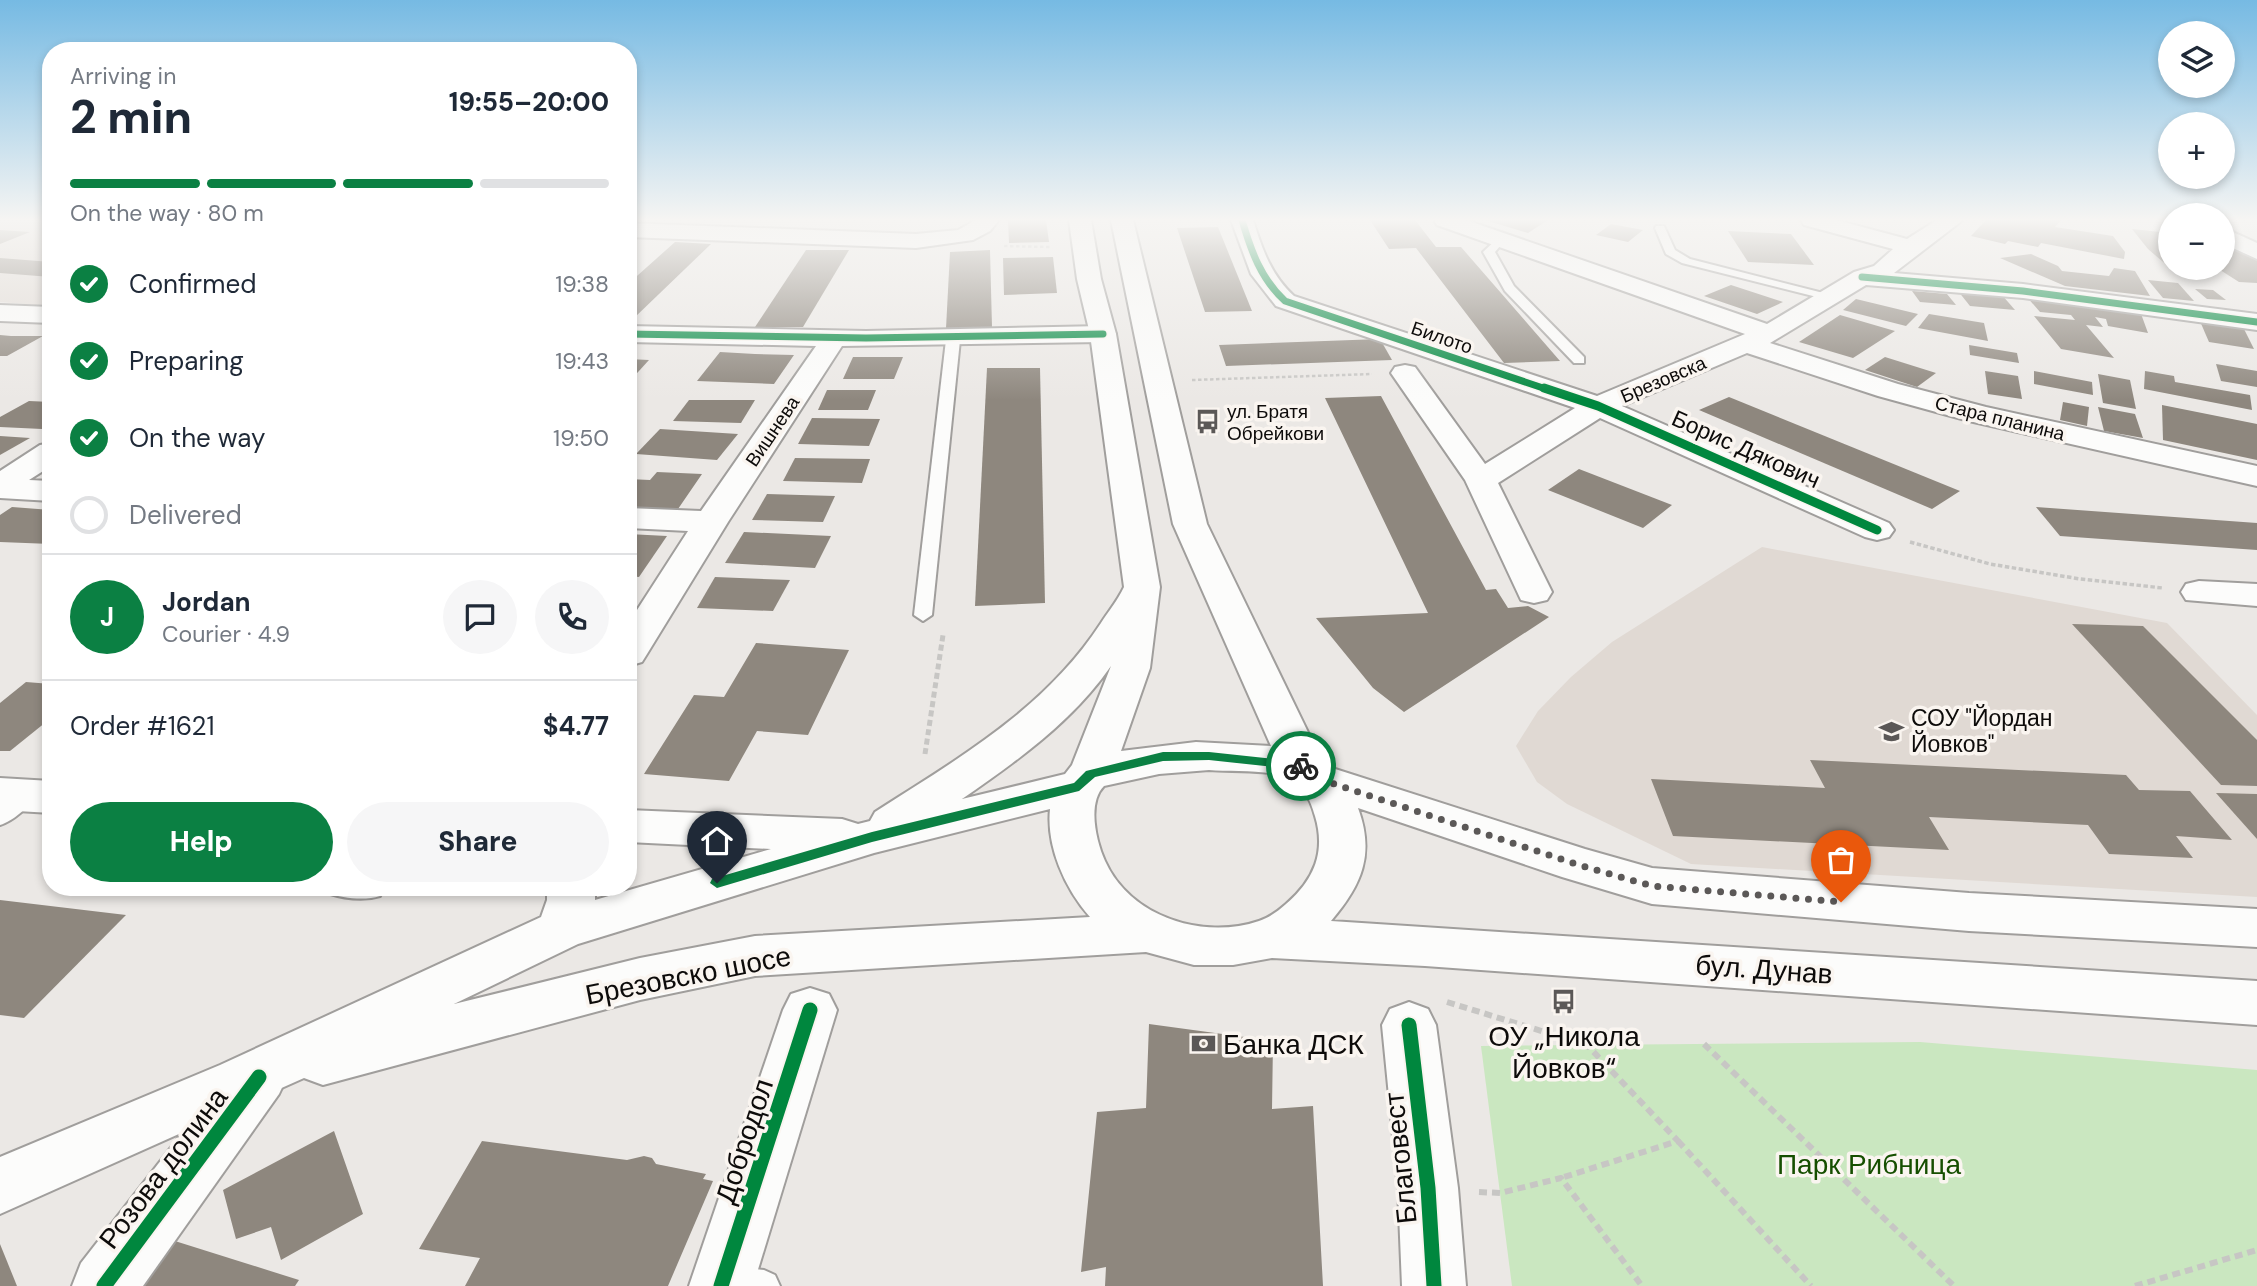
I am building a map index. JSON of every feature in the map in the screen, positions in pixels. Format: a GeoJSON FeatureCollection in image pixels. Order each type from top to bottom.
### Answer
{"type":"FeatureCollection","features":[{"type":"Feature","properties":{"kind":"street"},"geometry":{"type":"LineString","coordinates":[[1089,280],[1103,334],[1142,587],[1130,668],[1071,818],[1076,854],[1087,879],[1110,909],[1146,933],[1184,944],[1223,946],[1270,938],[1297,922],[1324,899],[1339,867],[1344,839],[1334,804],[1309,772],[1190,524],[1136,280]]}},
{"type":"Feature","properties":{"kind":"street","name":"Билото"},"geometry":{"type":"LineString","coordinates":[[1267,280],[1272,290],[1285,301],[1598,406]]}},
{"type":"Feature","properties":{"kind":"street","name":"Стара планина"},"geometry":{"type":"LineString","coordinates":[[1604,280],[1888,390],[2135,451],[2257,476]]}},
{"type":"Feature","properties":{"kind":"street","name":"Брезовска"},"geometry":{"type":"LineString","coordinates":[[1481,480],[1598,406],[1758,339],[1858,280]]}},
{"type":"Feature","properties":{"kind":"street"},"geometry":{"type":"LineString","coordinates":[[1897,280],[2023,291],[2257,322]]}},
{"type":"Feature","properties":{"kind":"street"},"geometry":{"type":"LineString","coordinates":[[2207,315],[2257,312]]}},
{"type":"Feature","properties":{"kind":"street"},"geometry":{"type":"LineString","coordinates":[[0,313],[42,315]]}},
{"type":"Feature","properties":{"kind":"street"},"geometry":{"type":"LineString","coordinates":[[637,334],[833,340],[953,340],[1103,334]]}},
{"type":"Feature","properties":{"kind":"street","name":"Вишнева"},"geometry":{"type":"LineString","coordinates":[[637,640],[711,522],[833,340]]}},
{"type":"Feature","properties":{"kind":"street"},"geometry":{"type":"LineString","coordinates":[[1405,373],[1481,480],[1534,592]]}},
{"type":"Feature","properties":{"kind":"street","name":"Борис Дякович"},"geometry":{"type":"LineString","coordinates":[[1598,406],[1877,530]]}},
{"type":"Feature","properties":{"kind":"street"},"geometry":{"type":"LineString","coordinates":[[0,487],[42,458]]}},
{"type":"Feature","properties":{"kind":"street"},"geometry":{"type":"LineString","coordinates":[[0,487],[42,490]]}},
{"type":"Feature","properties":{"kind":"street"},"geometry":{"type":"LineString","coordinates":[[637,518],[711,522]]}},
{"type":"Feature","properties":{"kind":"street"},"geometry":{"type":"LineString","coordinates":[[637,826],[872,837],[1010,743],[1042,717],[1078,682],[1142,587]]}},
{"type":"Feature","properties":{"kind":"street"},"geometry":{"type":"LineString","coordinates":[[2199,592],[2257,596]]}},
{"type":"Feature","properties":{"kind":"street"},"geometry":{"type":"LineString","coordinates":[[1085,780],[1163,757],[1242,758],[1309,772],[1579,865],[1652,886],[1969,912],[2257,928]]}},
{"type":"Feature","properties":{"kind":"street","name":"Брезовско шосе"},"geometry":{"type":"LineString","coordinates":[[637,892],[872,837],[1085,780]]}},
{"type":"Feature","properties":{"kind":"street","name":"Брезовско шосе"},"geometry":{"type":"LineString","coordinates":[[0,1186],[249,1079],[567,908],[619,896]]}},
{"type":"Feature","properties":{"kind":"street","name":"Брезовско шосе"},"geometry":{"type":"LineString","coordinates":[[249,1079],[640,979],[755,956],[1146,933]]}},
{"type":"Feature","properties":{"kind":"street","name":"бул. Дунав"},"geometry":{"type":"LineString","coordinates":[[1270,938],[1439,946],[2257,1003]]}},
{"type":"Feature","properties":{"kind":"street","name":"Добродол"},"geometry":{"type":"LineString","coordinates":[[736,1285],[810,1010]]}},
{"type":"Feature","properties":{"kind":"street","name":"Благовест"},"geometry":{"type":"LineString","coordinates":[[1421,1011],[1427,1188],[1434,1286]]}},
{"type":"Feature","properties":{"kind":"street","name":"Розова долина"},"geometry":{"type":"LineString","coordinates":[[104,1286],[249,1079]]}},
{"type":"Feature","properties":{"kind":"lane"},"geometry":{"type":"LineString","coordinates":[[1505,280],[1509,288],[1579,360]]}},
{"type":"Feature","properties":{"kind":"lane"},"geometry":{"type":"LineString","coordinates":[[1764,280],[1833,297]]}},
{"type":"Feature","properties":{"kind":"lane"},"geometry":{"type":"LineString","coordinates":[[923,615],[953,340]]}},
{"type":"Feature","properties":{"kind":"path"},"geometry":{"type":"LineString","coordinates":[[1160,381],[1405,373]]}},
{"type":"Feature","properties":{"kind":"path"},"geometry":{"type":"LineString","coordinates":[[1877,530],[1990,564],[2080,579],[2199,592]]}},
{"type":"Feature","properties":{"kind":"path"},"geometry":{"type":"LineString","coordinates":[[923,615],[945,615],[923,765]]}},
{"type":"Feature","properties":{"kind":"path"},"geometry":{"type":"LineString","coordinates":[[1421,1011],[1587,1045],[1811,1286]]}},
{"type":"Feature","properties":{"kind":"path"},"geometry":{"type":"LineString","coordinates":[[1704,1044],[1954,1286]]}},
{"type":"Feature","properties":{"kind":"path"},"geometry":{"type":"LineString","coordinates":[[1427,1188],[1500,1194],[1678,1141]]}},
{"type":"Feature","properties":{"kind":"path"},"geometry":{"type":"LineString","coordinates":[[1561,1178],[1642,1286]]}},
{"type":"Feature","properties":{"kind":"path"},"geometry":{"type":"LineString","coordinates":[[2135,1286],[2257,1250]]}},
{"type":"Feature","properties":{"kind":"shaded area"},"geometry":{"type":"Polygon","coordinates":[[[0,280],[42,280],[42,305],[0,302],[0,280]]]}},
{"type":"Feature","properties":{"kind":"shaded area","name":"СОУ \"Йордан Йовков\""},"geometry":{"type":"Polygon","coordinates":[[[1762,547],[2167,623],[2257,715],[2257,897],[1691,864],[1567,804],[1537,782],[1516,746],[1538,711],[1571,677],[1612,642],[1762,547]]]}},
{"type":"Feature","properties":{"kind":"green space","name":"Парк Рибница"},"geometry":{"type":"Polygon","coordinates":[[[1920,1042],[2257,1070],[2257,1286],[1512,1286],[1481,1046],[1920,1042]]]}},
{"type":"Feature","properties":{"kind":"building"},"geometry":{"type":"Polygon","coordinates":[[[637,280],[674,280],[637,315],[637,280]]]}},
{"type":"Feature","properties":{"kind":"building"},"geometry":{"type":"Polygon","coordinates":[[[786,280],[831,280],[803,327],[755,327],[786,280]]]}},
{"type":"Feature","properties":{"kind":"building"},"geometry":{"type":"Polygon","coordinates":[[[949,280],[991,280],[992,327],[946,329],[949,280]]]}},
{"type":"Feature","properties":{"kind":"building"},"geometry":{"type":"Polygon","coordinates":[[[1004,280],[1056,280],[1057,293],[1004,295],[1004,280]]]}},
{"type":"Feature","properties":{"kind":"building"},"geometry":{"type":"Polygon","coordinates":[[[1194,280],[1239,280],[1252,311],[1205,312],[1194,280]]]}},
{"type":"Feature","properties":{"kind":"building"},"geometry":{"type":"Polygon","coordinates":[[[1440,280],[1490,280],[1560,361],[1504,363],[1440,280]]]}},
{"type":"Feature","properties":{"kind":"building"},"geometry":{"type":"Polygon","coordinates":[[[2051,280],[2140,280],[2150,296],[2065,286],[2051,280]]]}},
{"type":"Feature","properties":{"kind":"building"},"geometry":{"type":"Polygon","coordinates":[[[2148,280],[2178,283],[2194,301],[2163,298],[2148,280]]]}},
{"type":"Feature","properties":{"kind":"building"},"geometry":{"type":"Polygon","coordinates":[[[2236,280],[2257,280],[2257,283],[2239,282],[2236,280]]]}},
{"type":"Feature","properties":{"kind":"building"},"geometry":{"type":"Polygon","coordinates":[[[1731,285],[1783,302],[1757,314],[1704,296],[1731,285]]]}},
{"type":"Feature","properties":{"kind":"building"},"geometry":{"type":"Polygon","coordinates":[[[2195,289],[2213,290],[2226,300],[2207,299],[2195,289]]]}},
{"type":"Feature","properties":{"kind":"building"},"geometry":{"type":"Polygon","coordinates":[[[1912,291],[1947,294],[1956,305],[1920,302],[1912,291]]]}},
{"type":"Feature","properties":{"kind":"building"},"geometry":{"type":"Polygon","coordinates":[[[1958,291],[2002,295],[2015,310],[1970,306],[1958,291]]]}},
{"type":"Feature","properties":{"kind":"building"},"geometry":{"type":"Polygon","coordinates":[[[2026,296],[2140,311],[2148,333],[2108,326],[2106,319],[2095,317],[2103,327],[2086,325],[2114,358],[2061,349],[2034,316],[2075,320],[2071,315],[2040,312],[2026,296]]]}},
{"type":"Feature","properties":{"kind":"building"},"geometry":{"type":"Polygon","coordinates":[[[1856,299],[1918,314],[1906,326],[1843,310],[1856,299]]]}},
{"type":"Feature","properties":{"kind":"building"},"geometry":{"type":"Polygon","coordinates":[[[1929,314],[1984,323],[1988,341],[1918,328],[1929,314]]]}},
{"type":"Feature","properties":{"kind":"building"},"geometry":{"type":"Polygon","coordinates":[[[1840,315],[1895,331],[1853,358],[1799,342],[1840,315]]]}},
{"type":"Feature","properties":{"kind":"building"},"geometry":{"type":"Polygon","coordinates":[[[2199,319],[2242,325],[2254,349],[2209,342],[2199,319]]]}},
{"type":"Feature","properties":{"kind":"building"},"geometry":{"type":"Polygon","coordinates":[[[0,335],[42,336],[7,356],[0,356],[0,335]]]}},
{"type":"Feature","properties":{"kind":"building"},"geometry":{"type":"Polygon","coordinates":[[[1380,339],[1392,360],[1226,366],[1219,345],[1380,339]]]}},
{"type":"Feature","properties":{"kind":"building"},"geometry":{"type":"Polygon","coordinates":[[[1969,345],[2017,353],[2019,363],[1970,355],[1969,345]]]}},
{"type":"Feature","properties":{"kind":"building"},"geometry":{"type":"Polygon","coordinates":[[[720,352],[794,355],[774,384],[697,381],[720,352]]]}},
{"type":"Feature","properties":{"kind":"building"},"geometry":{"type":"Polygon","coordinates":[[[853,357],[903,357],[894,379],[843,379],[853,357]]]}},
{"type":"Feature","properties":{"kind":"building"},"geometry":{"type":"Polygon","coordinates":[[[1885,357],[1936,373],[1917,387],[1865,370],[1885,357]]]}},
{"type":"Feature","properties":{"kind":"building"},"geometry":{"type":"Polygon","coordinates":[[[637,359],[649,360],[637,373],[637,359]]]}},
{"type":"Feature","properties":{"kind":"building"},"geometry":{"type":"Polygon","coordinates":[[[2216,364],[2257,371],[2257,387],[2221,381],[2216,364]]]}},
{"type":"Feature","properties":{"kind":"building"},"geometry":{"type":"Polygon","coordinates":[[[987,368],[1040,368],[1045,603],[975,606],[987,368]]]}},
{"type":"Feature","properties":{"kind":"building"},"geometry":{"type":"Polygon","coordinates":[[[1985,371],[2018,376],[2022,399],[1988,394],[1985,371]]]}},
{"type":"Feature","properties":{"kind":"building"},"geometry":{"type":"Polygon","coordinates":[[[2034,371],[2092,382],[2093,395],[2034,384],[2034,371]]]}},
{"type":"Feature","properties":{"kind":"building"},"geometry":{"type":"Polygon","coordinates":[[[2145,371],[2174,376],[2175,382],[2250,395],[2252,410],[2144,389],[2145,371]]]}},
{"type":"Feature","properties":{"kind":"building"},"geometry":{"type":"Polygon","coordinates":[[[2098,374],[2130,380],[2136,409],[2103,403],[2098,374]]]}},
{"type":"Feature","properties":{"kind":"building"},"geometry":{"type":"Polygon","coordinates":[[[827,390],[876,390],[868,410],[818,410],[827,390]]]}},
{"type":"Feature","properties":{"kind":"building"},"geometry":{"type":"Polygon","coordinates":[[[1381,396],[1486,590],[1496,589],[1508,608],[1528,606],[1549,617],[1404,712],[1373,688],[1316,618],[1428,613],[1325,398],[1381,396]]]}},
{"type":"Feature","properties":{"kind":"building"},"geometry":{"type":"Polygon","coordinates":[[[1729,397],[1960,491],[1932,509],[1699,410],[1729,397]]]}},
{"type":"Feature","properties":{"kind":"building"},"geometry":{"type":"Polygon","coordinates":[[[689,400],[755,400],[741,423],[673,421],[689,400]]]}},
{"type":"Feature","properties":{"kind":"building"},"geometry":{"type":"Polygon","coordinates":[[[29,401],[42,402],[42,429],[0,427],[0,417],[29,401]]]}},
{"type":"Feature","properties":{"kind":"building"},"geometry":{"type":"Polygon","coordinates":[[[2063,402],[2089,407],[2087,426],[2060,420],[2063,402]]]}},
{"type":"Feature","properties":{"kind":"building"},"geometry":{"type":"Polygon","coordinates":[[[2162,405],[2257,424],[2257,460],[2163,440],[2162,405]]]}},
{"type":"Feature","properties":{"kind":"building"},"geometry":{"type":"Polygon","coordinates":[[[2098,407],[2135,414],[2143,438],[2104,431],[2098,407]]]}},
{"type":"Feature","properties":{"kind":"building"},"geometry":{"type":"Polygon","coordinates":[[[812,418],[880,419],[869,446],[798,444],[812,418]]]}},
{"type":"Feature","properties":{"kind":"building"},"geometry":{"type":"Polygon","coordinates":[[[660,429],[738,434],[717,460],[637,453],[660,429]]]}},
{"type":"Feature","properties":{"kind":"building"},"geometry":{"type":"Polygon","coordinates":[[[0,436],[30,438],[0,455],[0,436]]]}},
{"type":"Feature","properties":{"kind":"building"},"geometry":{"type":"Polygon","coordinates":[[[795,458],[870,459],[862,483],[783,481],[795,458]]]}},
{"type":"Feature","properties":{"kind":"building"},"geometry":{"type":"Polygon","coordinates":[[[1579,469],[1672,505],[1643,528],[1548,490],[1579,469]]]}},
{"type":"Feature","properties":{"kind":"building"},"geometry":{"type":"Polygon","coordinates":[[[657,472],[702,474],[678,509],[637,507],[637,479],[650,480],[657,472]]]}},
{"type":"Feature","properties":{"kind":"building"},"geometry":{"type":"Polygon","coordinates":[[[767,494],[835,496],[823,522],[752,520],[767,494]]]}},
{"type":"Feature","properties":{"kind":"building"},"geometry":{"type":"Polygon","coordinates":[[[12,507],[42,509],[42,544],[0,542],[0,515],[12,507]]]}},
{"type":"Feature","properties":{"kind":"building"},"geometry":{"type":"Polygon","coordinates":[[[2036,507],[2257,523],[2257,550],[2060,536],[2036,507]]]}},
{"type":"Feature","properties":{"kind":"building"},"geometry":{"type":"Polygon","coordinates":[[[744,532],[831,536],[815,568],[725,563],[744,532]]]}},
{"type":"Feature","properties":{"kind":"building"},"geometry":{"type":"Polygon","coordinates":[[[637,534],[667,536],[639,577],[637,534]]]}},
{"type":"Feature","properties":{"kind":"building"},"geometry":{"type":"Polygon","coordinates":[[[715,577],[790,580],[773,611],[697,608],[715,577]]]}},
{"type":"Feature","properties":{"kind":"building"},"geometry":{"type":"Polygon","coordinates":[[[2072,624],[2143,626],[2257,740],[2257,786],[2221,785],[2072,624]]]}},
{"type":"Feature","properties":{"kind":"building"},"geometry":{"type":"Polygon","coordinates":[[[756,643],[849,650],[808,735],[757,731],[729,781],[644,774],[694,695],[724,697],[756,643]]]}},
{"type":"Feature","properties":{"kind":"building"},"geometry":{"type":"Polygon","coordinates":[[[26,682],[42,683],[42,725],[10,751],[0,751],[0,703],[26,682]]]}},
{"type":"Feature","properties":{"kind":"building"},"geometry":{"type":"Polygon","coordinates":[[[1810,760],[2126,775],[2139,790],[2190,791],[2232,840],[2176,836],[2193,858],[2109,854],[2088,825],[1929,817],[1949,850],[1673,836],[1651,779],[1825,788],[1810,760]]]}},
{"type":"Feature","properties":{"kind":"building"},"geometry":{"type":"Polygon","coordinates":[[[2216,793],[2257,794],[2257,839],[2216,793]]]}},
{"type":"Feature","properties":{"kind":"building"},"geometry":{"type":"Polygon","coordinates":[[[0,900],[126,915],[24,1018],[0,1015],[0,900]]]}},
{"type":"Feature","properties":{"kind":"building"},"geometry":{"type":"Polygon","coordinates":[[[1149,1024],[1273,1041],[1272,1109],[1313,1106],[1323,1286],[1105,1286],[1106,1267],[1081,1272],[1097,1112],[1146,1108],[1149,1024]]]}},
{"type":"Feature","properties":{"kind":"building"},"geometry":{"type":"Polygon","coordinates":[[[334,1131],[363,1214],[281,1260],[271,1227],[236,1239],[223,1190],[334,1131]]]}},
{"type":"Feature","properties":{"kind":"building"},"geometry":{"type":"Polygon","coordinates":[[[482,1141],[627,1160],[644,1156],[652,1158],[656,1164],[706,1174],[703,1179],[713,1181],[668,1286],[465,1286],[480,1258],[419,1249],[482,1141]]]}},
{"type":"Feature","properties":{"kind":"building"},"geometry":{"type":"Polygon","coordinates":[[[159,1236],[299,1280],[295,1286],[121,1286],[159,1236]]]}},
{"type":"Feature","properties":{"kind":"building"},"geometry":{"type":"Polygon","coordinates":[[[0,1244],[17,1286],[0,1286],[0,1244]]]}},
{"type":"Feature","properties":{"kind":"cycle path"},"geometry":{"type":"LineString","coordinates":[[1267,280],[1285,301],[1598,406],[1877,530]]}},
{"type":"Feature","properties":{"kind":"cycle path"},"geometry":{"type":"LineString","coordinates":[[1897,280],[2023,291],[2257,322]]}},
{"type":"Feature","properties":{"kind":"cycle path"},"geometry":{"type":"LineString","coordinates":[[637,334],[984,338],[1103,334]]}},
{"type":"Feature","properties":{"kind":"cycle path"},"geometry":{"type":"LineString","coordinates":[[721,1286],[810,1010]]}},
{"type":"Feature","properties":{"kind":"cycle path"},"geometry":{"type":"LineString","coordinates":[[1409,1025],[1428,1188],[1434,1286]]}},
{"type":"Feature","properties":{"kind":"cycle path"},"geometry":{"type":"LineString","coordinates":[[104,1286],[259,1077]]}},
{"type":"Feature","properties":{"kind":"way so far"},"geometry":{"type":"LineString","coordinates":[[1301,766],[1316,778],[1579,865],[1652,886],[1841,902]]}},
{"type":"Feature","properties":{"kind":"place","name":"ул. Братя Обрейкови"},"geometry":{"type":"Point","coordinates":[1207,422]}},
{"type":"Feature","properties":{"kind":"place","name":"СОУ \"Йордан Йовков\""},"geometry":{"type":"Point","coordinates":[1891,731]}},
{"type":"Feature","properties":{"kind":"place","name":"ОУ „Никола Йовков“"},"geometry":{"type":"Point","coordinates":[1564,1002]}},
{"type":"Feature","properties":{"kind":"place","name":"Банка ДСК"},"geometry":{"type":"Point","coordinates":[1203,1044]}},
{"type":"Feature","properties":{"kind":"route"},"geometry":{"type":"LineString","coordinates":[[717,883],[872,837],[1079,786],[1091,774],[1130,763],[1163,757],[1209,756],[1301,766]]}}]}
